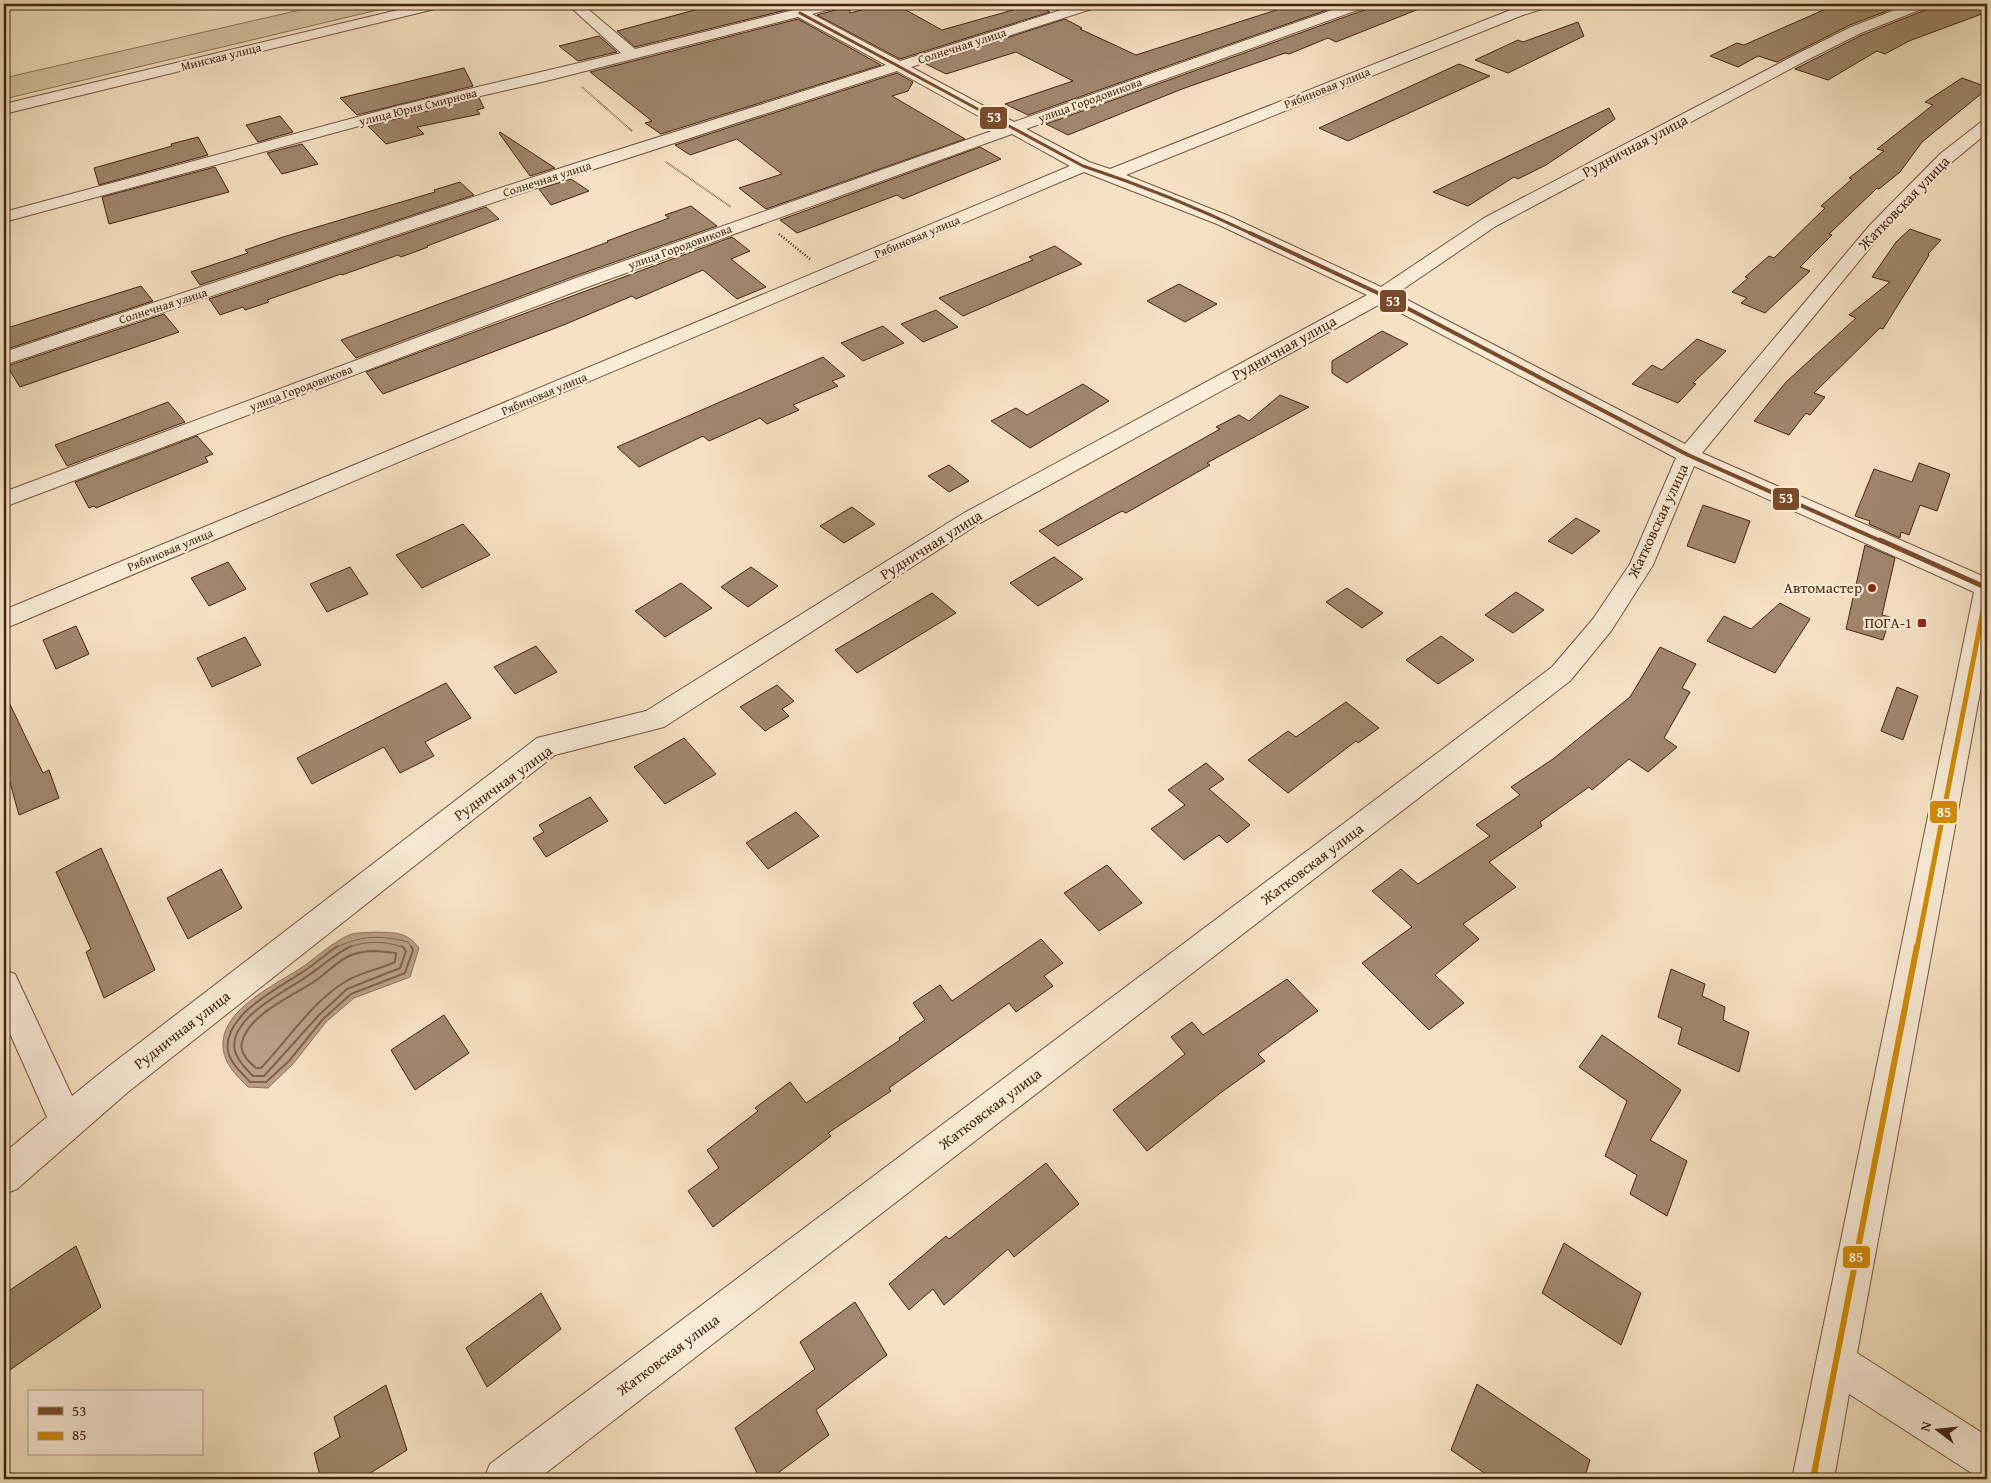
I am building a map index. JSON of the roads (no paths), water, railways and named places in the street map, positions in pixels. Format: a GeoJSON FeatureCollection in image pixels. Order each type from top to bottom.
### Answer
{"type":"FeatureCollection","features":[{"type":"Feature","properties":{"kind":"street","name":"Минская улица"},"geometry":{"type":"LineString","coordinates":[[4,109],[439,4]]}},
{"type":"Feature","properties":{"kind":"street"},"geometry":{"type":"LineString","coordinates":[[574,4],[631,54]]}},
{"type":"Feature","properties":{"kind":"street","name":"улица Юрия Смирнова"},"geometry":{"type":"LineString","coordinates":[[4,217],[408,108],[834,4]]}},
{"type":"Feature","properties":{"kind":"street","name":"Солнечная улица"},"geometry":{"type":"LineString","coordinates":[[4,359],[647,146],[1093,4]]}},
{"type":"Feature","properties":{"kind":"street","name":"улица Городовикова"},"geometry":{"type":"LineString","coordinates":[[4,500],[583,282],[1361,4]]}},
{"type":"Feature","properties":{"kind":"street","name":"Рябиновая улица"},"geometry":{"type":"LineString","coordinates":[[1111,175],[1518,12],[1544,4]]}},
{"type":"Feature","properties":{"kind":"street","name":"Рудничная улица"},"geometry":{"type":"LineString","coordinates":[[4,1176],[116,1081],[547,746],[654,720],[972,518],[1382,295],[1490,222],[1802,57],[1856,30],[1922,4]]}},
{"type":"Feature","properties":{"kind":"street"},"geometry":{"type":"LineString","coordinates":[[800,13],[1083,166],[1111,175],[1223,220],[1382,295],[1688,454],[1987,589],[1813,1479]]}},
{"type":"Feature","properties":{"kind":"street","name":"Жатковская улица"},"geometry":{"type":"LineString","coordinates":[[505,1479],[1561,674],[1602,626],[1641,565],[1688,454],[1876,229],[1946,158],[1987,125]]}},
{"type":"Feature","properties":{"kind":"street","name":"Рябиновая улица"},"geometry":{"type":"LineString","coordinates":[[4,620],[828,275],[1083,166]]}},
{"type":"Feature","properties":{"kind":"street"},"geometry":{"type":"LineString","coordinates":[[4,984],[67,1124]]}},
{"type":"Feature","properties":{"kind":"street"},"geometry":{"type":"LineString","coordinates":[[1836,1363],[1987,1460]]}},
{"type":"Feature","properties":{"kind":"water"},"geometry":{"type":"Polygon","coordinates":[[[375,932],[400,934],[409,938],[419,948],[410,977],[354,998],[326,1022],[293,1064],[268,1088],[248,1087],[227,1062],[223,1049],[226,1029],[233,1018],[255,997],[304,966],[337,942],[352,934],[375,932]]]}},
{"type":"Feature","properties":{"kind":"place","name":"Автомастер"},"geometry":{"type":"Point","coordinates":[1872,588]}},
{"type":"Feature","properties":{"kind":"place","name":"ПОГА-1"},"geometry":{"type":"Point","coordinates":[1922,623]}}]}
